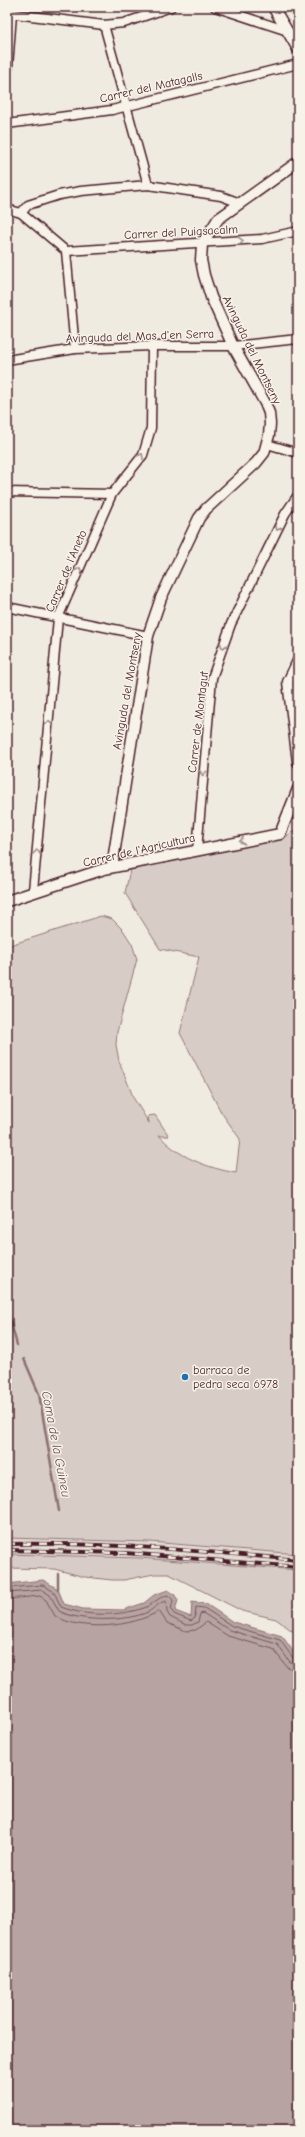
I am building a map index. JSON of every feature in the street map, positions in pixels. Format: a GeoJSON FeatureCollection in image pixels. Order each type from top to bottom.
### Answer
{"type":"FeatureCollection","features":[{"type":"Feature","properties":{"kind":"street"},"geometry":{"type":"LineString","coordinates":[[7,80],[9,14],[104,25],[124,23],[171,7]]}},
{"type":"Feature","properties":{"kind":"street"},"geometry":{"type":"LineString","coordinates":[[215,7],[288,31]]}},
{"type":"Feature","properties":{"kind":"street"},"geometry":{"type":"LineString","coordinates":[[273,7],[298,49]]}},
{"type":"Feature","properties":{"kind":"street"},"geometry":{"type":"LineString","coordinates":[[104,25],[148,185]]}},
{"type":"Feature","properties":{"kind":"street","name":"Carrer del Matagalls"},"geometry":{"type":"LineString","coordinates":[[7,124],[112,110],[298,64]]}},
{"type":"Feature","properties":{"kind":"street"},"geometry":{"type":"LineString","coordinates":[[202,244],[218,219],[298,162]]}},
{"type":"Feature","properties":{"kind":"street"},"geometry":{"type":"LineString","coordinates":[[21,213],[28,205],[59,195],[82,191],[148,185],[221,196],[240,204]]}},
{"type":"Feature","properties":{"kind":"street"},"geometry":{"type":"LineString","coordinates":[[7,209],[21,213],[66,251],[75,349]]}},
{"type":"Feature","properties":{"kind":"street","name":"Carrer del Puigsacalm"},"geometry":{"type":"LineString","coordinates":[[66,251],[202,244],[262,239],[298,231]]}},
{"type":"Feature","properties":{"kind":"street","name":"Avinguda del Montseny"},"geometry":{"type":"LineString","coordinates":[[112,867],[148,636],[161,598],[199,518],[206,509],[256,463],[264,453],[270,424],[267,408],[233,346],[211,297],[201,260],[202,244]]}},
{"type":"Feature","properties":{"kind":"street","name":"Avinguda del Mas d'en Serra"},"geometry":{"type":"LineString","coordinates":[[7,360],[75,349],[152,346],[233,346],[298,339]]}},
{"type":"Feature","properties":{"kind":"street","name":"Carrer de l'Aneto"},"geometry":{"type":"LineString","coordinates":[[33,891],[58,618],[112,494],[143,455],[150,428],[152,346]]}},
{"type":"Feature","properties":{"kind":"street"},"geometry":{"type":"LineString","coordinates":[[267,444],[298,453]]}},
{"type":"Feature","properties":{"kind":"street"},"geometry":{"type":"LineString","coordinates":[[7,492],[112,494]]}},
{"type":"Feature","properties":{"kind":"street","name":"Carrer de Montagut"},"geometry":{"type":"LineString","coordinates":[[196,850],[212,678],[231,624],[285,514],[298,495]]}},
{"type":"Feature","properties":{"kind":"street"},"geometry":{"type":"LineString","coordinates":[[7,607],[148,636]]}},
{"type":"Feature","properties":{"kind":"street"},"geometry":{"type":"LineString","coordinates":[[298,661],[288,682],[298,762]]}},
{"type":"Feature","properties":{"kind":"street","name":"Carrer de l'Agricultura"},"geometry":{"type":"LineString","coordinates":[[7,901],[33,891],[112,867],[280,834],[298,789]]}},
{"type":"Feature","properties":{"kind":"shaded area"},"geometry":{"type":"Polygon","coordinates":[[[298,824],[298,1554],[150,1542],[7,1538],[7,946],[101,916],[112,919],[123,930],[132,944],[137,959],[117,1032],[116,1045],[119,1061],[134,1099],[149,1123],[148,1116],[155,1115],[169,1136],[161,1136],[158,1134],[174,1149],[204,1165],[236,1173],[240,1139],[221,1112],[180,1033],[199,957],[160,949],[125,893],[130,870],[283,839],[296,829],[298,824]]]}},
{"type":"Feature","properties":{"kind":"shaded area"},"geometry":{"type":"Polygon","coordinates":[[[7,1538],[150,1542],[298,1554],[298,1570],[139,1558],[7,1554],[7,1538]]]}},
{"type":"Feature","properties":{"kind":"shaded area"},"geometry":{"type":"Polygon","coordinates":[[[7,1554],[139,1558],[298,1570],[298,1635],[276,1619],[242,1611],[169,1574],[154,1574],[124,1580],[112,1580],[85,1577],[54,1569],[7,1568],[7,1554]]]}},
{"type":"Feature","properties":{"kind":"water"},"geometry":{"type":"Polygon","coordinates":[[[43,1580],[58,1589],[64,1604],[83,1609],[123,1610],[144,1603],[154,1595],[168,1590],[174,1594],[178,1600],[175,1611],[191,1617],[192,1602],[206,1604],[233,1622],[282,1636],[298,1658],[298,2130],[7,2130],[7,1584],[43,1580]]]}},
{"type":"Feature","properties":{"kind":"waterway","name":"Coma de la Guineu"},"geometry":{"type":"LineString","coordinates":[[7,1308],[17,1345]]}},
{"type":"Feature","properties":{"kind":"waterway","name":"Coma de la Guineu"},"geometry":{"type":"LineString","coordinates":[[24,1359],[39,1394],[59,1511]]}},
{"type":"Feature","properties":{"kind":"waterway","name":"Coma de la Guineu"},"geometry":{"type":"LineString","coordinates":[[58,1574],[58,1589]]}},
{"type":"Feature","properties":{"kind":"railway"},"geometry":{"type":"LineString","coordinates":[[7,1544],[80,1544],[189,1550],[298,1560]]}},
{"type":"Feature","properties":{"kind":"railway"},"geometry":{"type":"LineString","coordinates":[[7,1550],[125,1553],[298,1567]]}},
{"type":"Feature","properties":{"kind":"place","name":"barraca de pedra seca 6978"},"geometry":{"type":"Point","coordinates":[185,1377]}}]}
